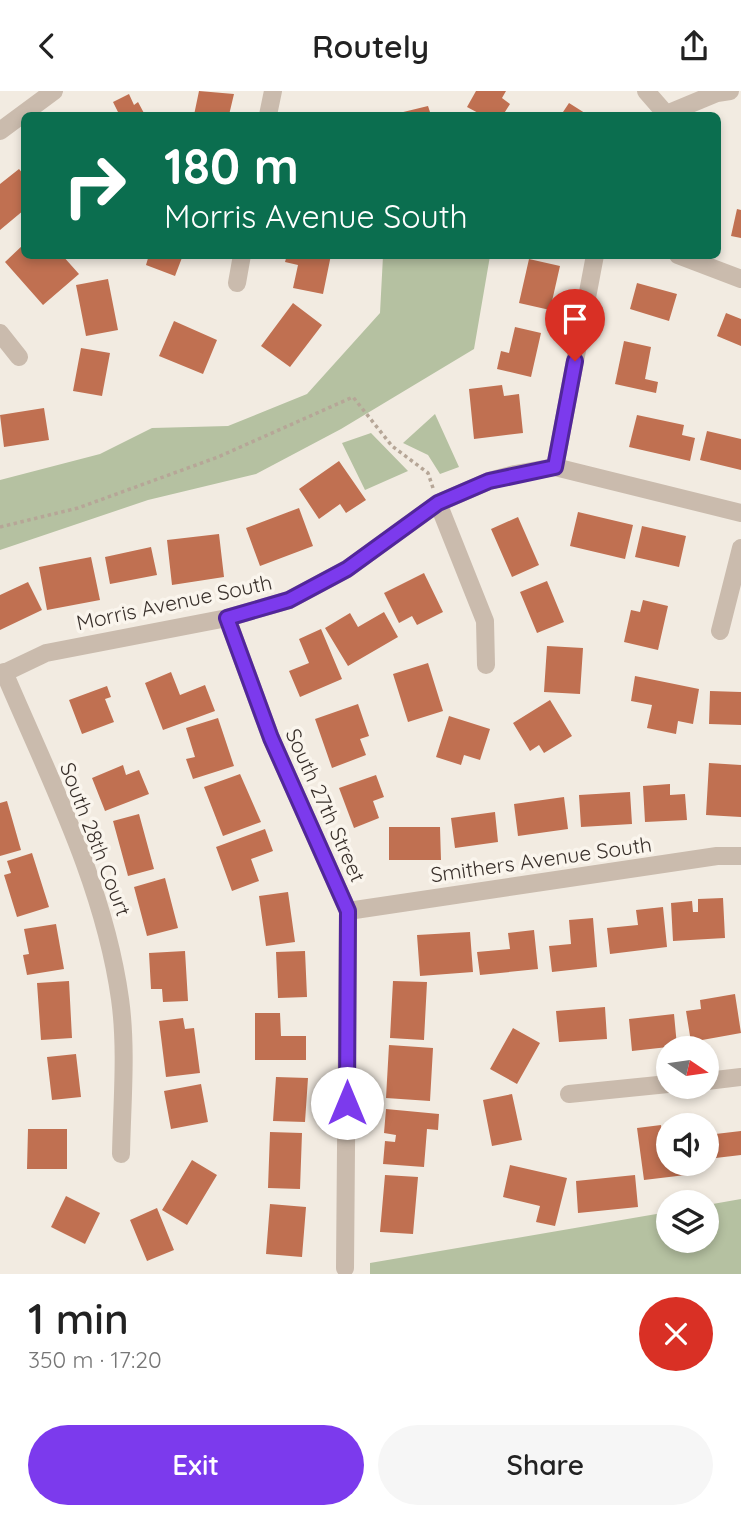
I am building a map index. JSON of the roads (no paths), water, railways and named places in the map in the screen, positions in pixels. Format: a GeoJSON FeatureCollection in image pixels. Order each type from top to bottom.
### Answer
{"type":"FeatureCollection","features":[{"type":"Feature","properties":{"kind":"street"},"geometry":{"type":"LineString","coordinates":[[26,112],[54,91]]}},
{"type":"Feature","properties":{"kind":"street"},"geometry":{"type":"LineString","coordinates":[[269,112],[273,91]]}},
{"type":"Feature","properties":{"kind":"street"},"geometry":{"type":"LineString","coordinates":[[646,91],[663,112]]}},
{"type":"Feature","properties":{"kind":"street"},"geometry":{"type":"LineString","coordinates":[[672,112],[717,93],[730,91]]}},
{"type":"Feature","properties":{"kind":"street"},"geometry":{"type":"LineString","coordinates":[[0,131],[21,115]]}},
{"type":"Feature","properties":{"kind":"street"},"geometry":{"type":"LineString","coordinates":[[237,283],[241,259]]}},
{"type":"Feature","properties":{"kind":"street"},"geometry":{"type":"LineString","coordinates":[[555,467],[594,259]]}},
{"type":"Feature","properties":{"kind":"street"},"geometry":{"type":"LineString","coordinates":[[688,259],[741,279]]}},
{"type":"Feature","properties":{"kind":"street"},"geometry":{"type":"LineString","coordinates":[[0,333],[19,357]]}},
{"type":"Feature","properties":{"kind":"street","name":"Morris Avenue South"},"geometry":{"type":"LineString","coordinates":[[2,673],[46,653],[227,618],[289,600],[347,569],[438,503],[489,481],[555,467],[741,513]]}},
{"type":"Feature","properties":{"kind":"street"},"geometry":{"type":"LineString","coordinates":[[438,503],[485,621],[486,665]]}},
{"type":"Feature","properties":{"kind":"street"},"geometry":{"type":"LineString","coordinates":[[720,631],[741,548]]}},
{"type":"Feature","properties":{"kind":"street","name":"South 27th Street"},"geometry":{"type":"LineString","coordinates":[[227,618],[271,738],[348,911],[345,1268]]}},
{"type":"Feature","properties":{"kind":"street","name":"South 28th Court"},"geometry":{"type":"LineString","coordinates":[[2,673],[94,887],[108,936],[120,999],[124,1048],[121,1153]]}},
{"type":"Feature","properties":{"kind":"street","name":"Smithers Avenue South"},"geometry":{"type":"LineString","coordinates":[[348,911],[717,856],[741,856]]}},
{"type":"Feature","properties":{"kind":"street"},"geometry":{"type":"LineString","coordinates":[[719,1079],[741,1077]]}},
{"type":"Feature","properties":{"kind":"street"},"geometry":{"type":"LineString","coordinates":[[569,1094],[656,1085]]}}]}
